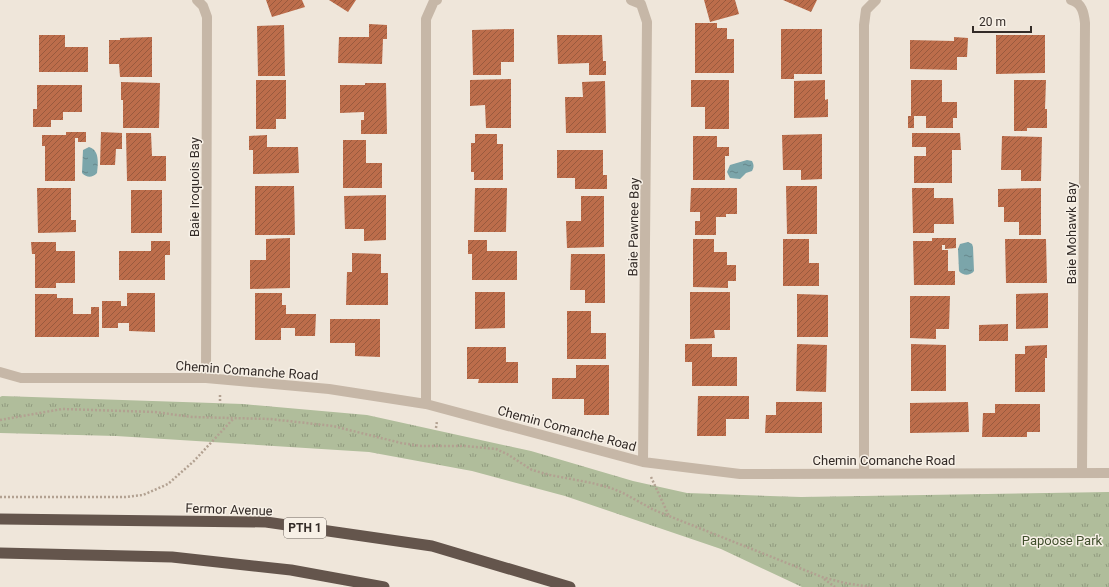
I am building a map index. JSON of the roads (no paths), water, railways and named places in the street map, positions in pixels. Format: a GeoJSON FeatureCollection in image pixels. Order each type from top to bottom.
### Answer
{"type":"FeatureCollection","features":[{"type":"Feature","properties":{"kind":"highway","name":"Fermor Avenue"},"geometry":{"type":"LineString","coordinates":[[0,519],[266,522],[432,546],[570,587]]}},
{"type":"Feature","properties":{"kind":"highway"},"geometry":{"type":"LineString","coordinates":[[0,553],[172,557],[291,570],[384,587]]}},
{"type":"Feature","properties":{"kind":"street","name":"Baie Iroquois Bay"},"geometry":{"type":"LineString","coordinates":[[197,0],[203,6],[207,17],[206,378]]}},
{"type":"Feature","properties":{"kind":"street"},"geometry":{"type":"LineString","coordinates":[[426,404],[426,19],[434,1],[436,0]]}},
{"type":"Feature","properties":{"kind":"street","name":"Baie Pawnee Bay"},"geometry":{"type":"LineString","coordinates":[[631,0],[641,4],[647,22],[643,462]]}},
{"type":"Feature","properties":{"kind":"street"},"geometry":{"type":"LineString","coordinates":[[864,473],[864,25],[866,10],[876,0]]}},
{"type":"Feature","properties":{"kind":"street","name":"Baie Mohawk Bay"},"geometry":{"type":"LineString","coordinates":[[1071,0],[1074,0],[1084,11],[1085,23],[1082,472]]}},
{"type":"Feature","properties":{"kind":"street","name":"Chemin Comanche Road"},"geometry":{"type":"LineString","coordinates":[[0,372],[21,378],[206,378],[329,389],[426,404],[643,462],[740,474],[1109,472]]}},
{"type":"Feature","properties":{"kind":"water"},"geometry":{"type":"Polygon","coordinates":[[[89,147],[97,154],[98,162],[97,173],[90,177],[82,173],[83,150],[89,147]]]}},
{"type":"Feature","properties":{"kind":"water"},"geometry":{"type":"Polygon","coordinates":[[[747,160],[753,162],[754,166],[752,171],[746,173],[740,179],[730,178],[727,172],[730,165],[747,160]]]}},
{"type":"Feature","properties":{"kind":"water"},"geometry":{"type":"Polygon","coordinates":[[[968,242],[972,244],[973,247],[974,271],[971,274],[966,275],[959,271],[958,249],[960,244],[968,242]]]}},
{"type":"Feature","properties":{"kind":"park label","name":"Papoose Park"},"geometry":{"type":"Point","coordinates":[1062,540]}}]}
